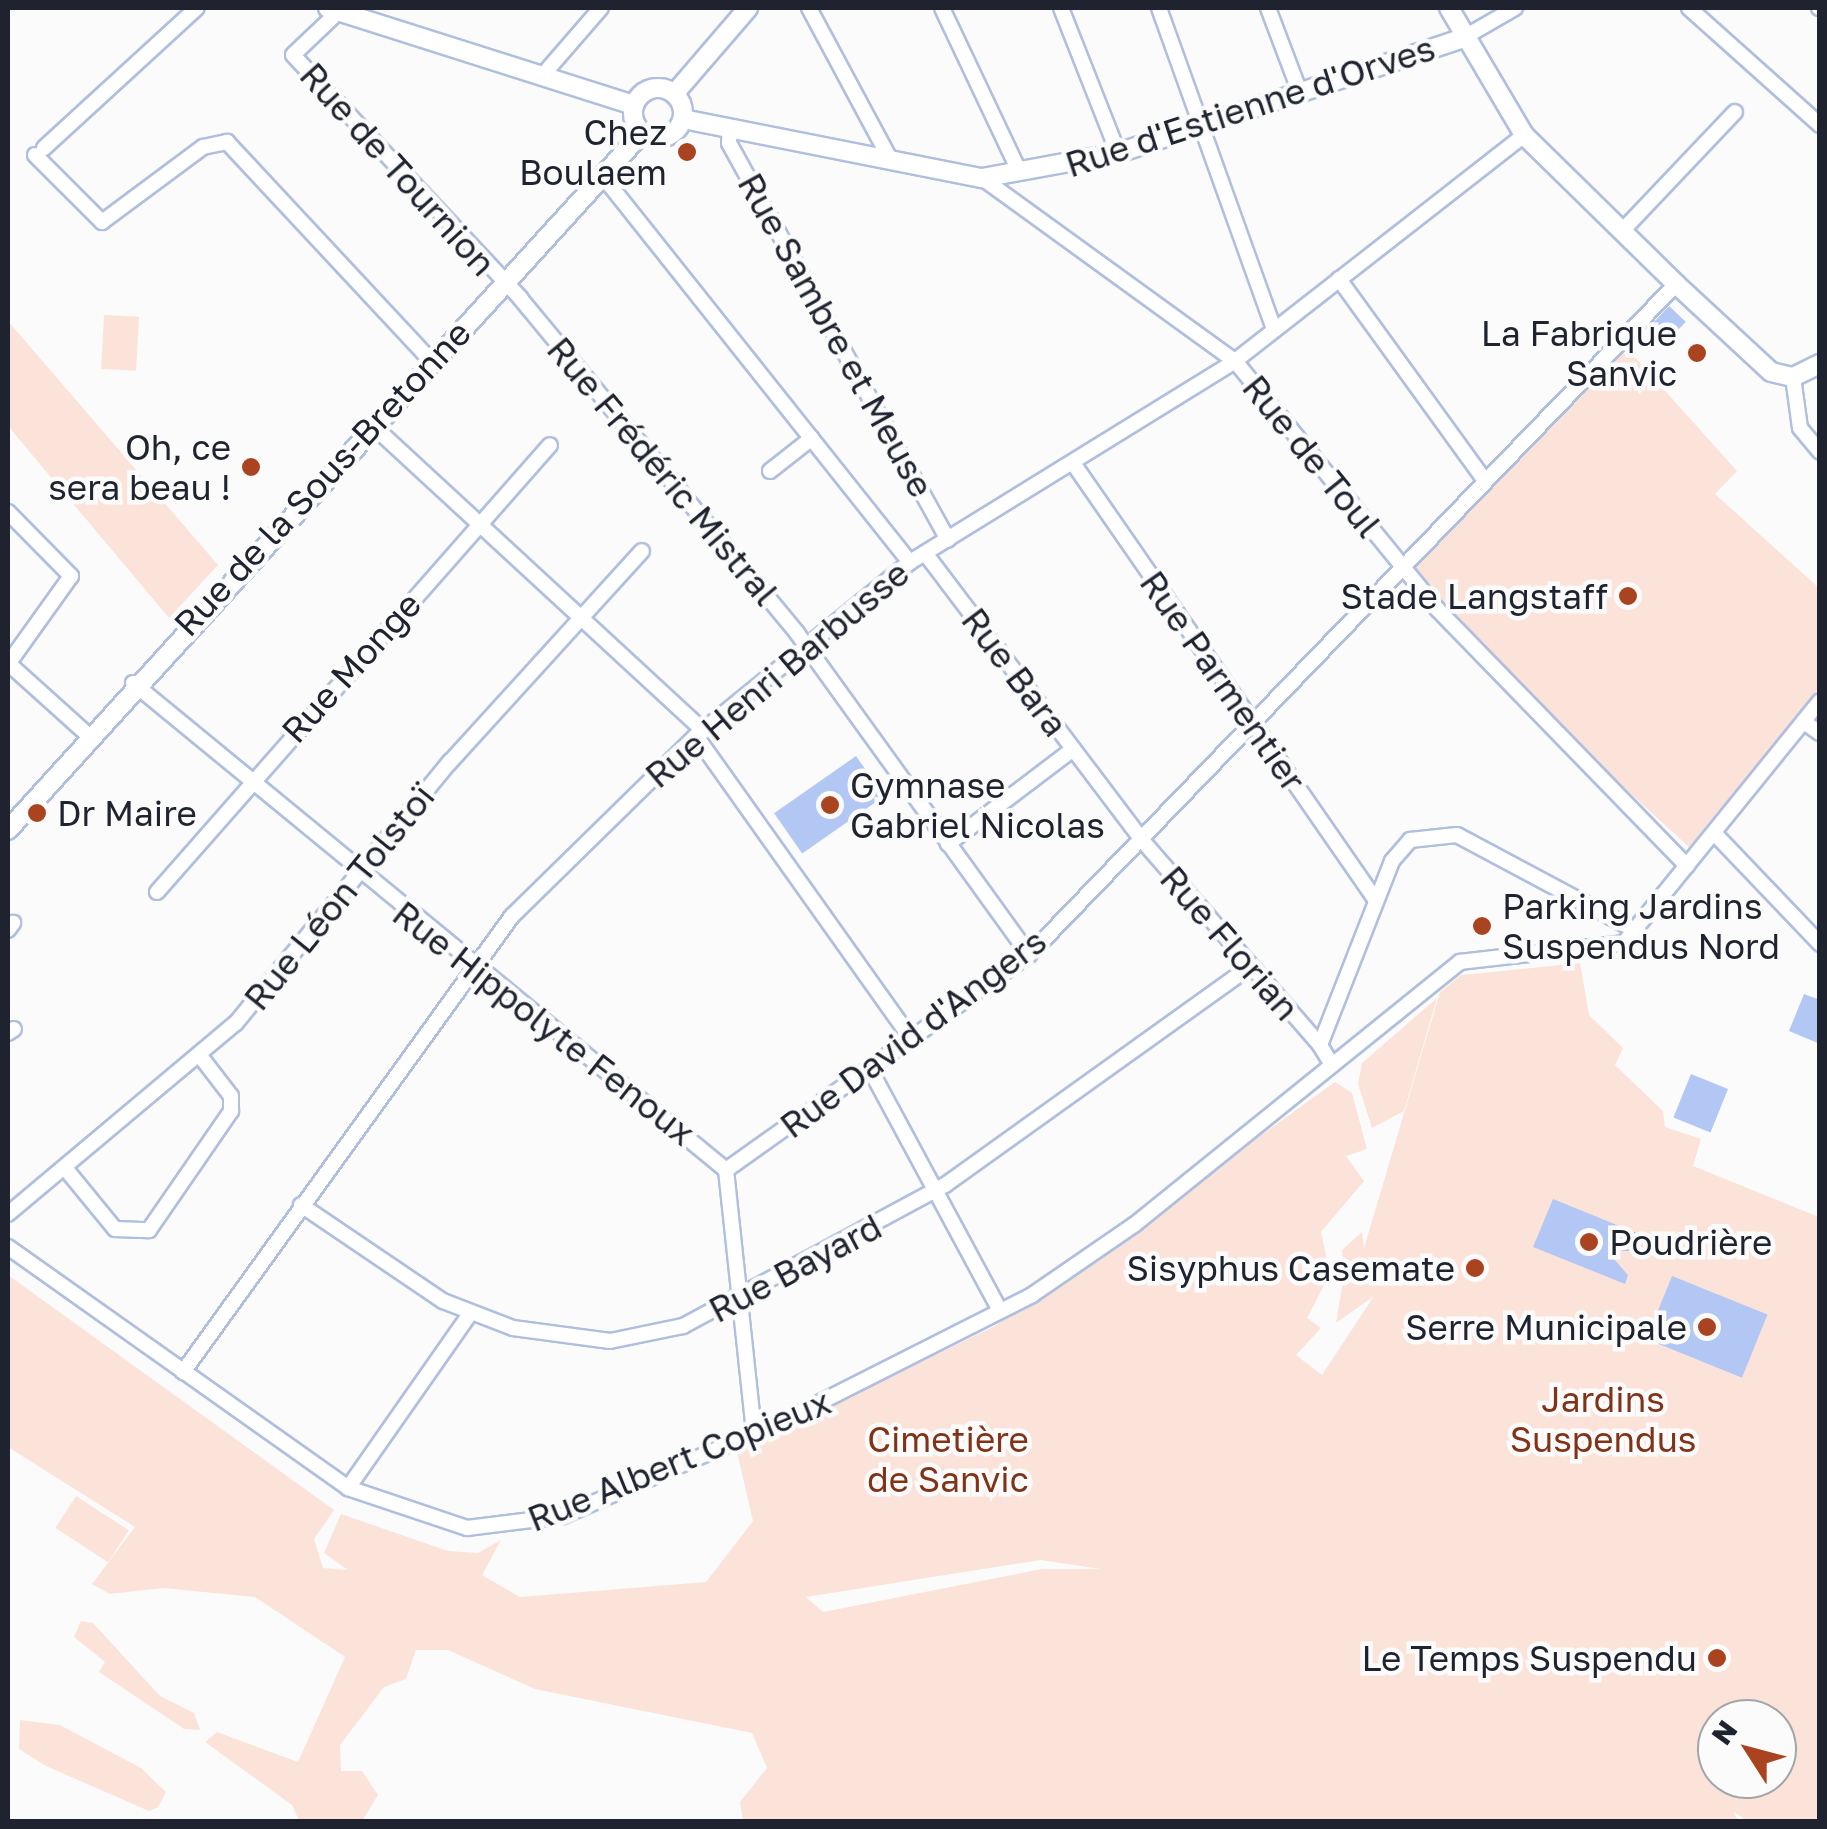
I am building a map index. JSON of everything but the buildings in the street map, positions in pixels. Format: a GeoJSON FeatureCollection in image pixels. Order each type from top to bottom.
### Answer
{"type":"FeatureCollection","features":[{"type":"Feature","properties":{"kind":"street"},"geometry":{"type":"LineString","coordinates":[[197,8],[39,152],[102,222],[204,148],[227,142],[431,360]]}},
{"type":"Feature","properties":{"kind":"street"},"geometry":{"type":"LineString","coordinates":[[675,94],[748,8]]}},
{"type":"Feature","properties":{"kind":"street"},"geometry":{"type":"LineString","coordinates":[[809,8],[891,161]]}},
{"type":"Feature","properties":{"kind":"street"},"geometry":{"type":"LineString","coordinates":[[942,8],[1019,171]]}},
{"type":"Feature","properties":{"kind":"street"},"geometry":{"type":"LineString","coordinates":[[1060,8],[1118,153]]}},
{"type":"Feature","properties":{"kind":"street"},"geometry":{"type":"LineString","coordinates":[[1159,8],[1274,330]]}},
{"type":"Feature","properties":{"kind":"street"},"geometry":{"type":"LineString","coordinates":[[1268,8],[1299,90]]}},
{"type":"Feature","properties":{"kind":"street"},"geometry":{"type":"LineString","coordinates":[[1449,8],[1463,38],[1524,136],[1676,284],[1771,372],[1793,377],[1820,364]]}},
{"type":"Feature","properties":{"kind":"street"},"geometry":{"type":"LineString","coordinates":[[1463,38],[1515,8]]}},
{"type":"Feature","properties":{"kind":"street"},"geometry":{"type":"LineString","coordinates":[[1689,8],[1820,125]]}},
{"type":"Feature","properties":{"kind":"street"},"geometry":{"type":"LineString","coordinates":[[542,76],[598,9]]}},
{"type":"Feature","properties":{"kind":"street"},"geometry":{"type":"LineString","coordinates":[[332,10],[634,105]]}},
{"type":"Feature","properties":{"kind":"street","name":"Rue de Tournion"},"geometry":{"type":"LineString","coordinates":[[332,10],[294,54],[502,283]]}},
{"type":"Feature","properties":{"kind":"street","name":"Rue d'Estienne d'Orves"},"geometry":{"type":"LineString","coordinates":[[683,119],[982,178],[1118,153],[1463,38]]}},
{"type":"Feature","properties":{"kind":"street"},"geometry":{"type":"LineString","coordinates":[[634,105],[648,89],[675,94]]}},
{"type":"Feature","properties":{"kind":"street"},"geometry":{"type":"LineString","coordinates":[[634,105],[642,133],[666,137],[683,119],[675,94]]}},
{"type":"Feature","properties":{"kind":"street"},"geometry":{"type":"LineString","coordinates":[[1622,232],[1735,112]]}},
{"type":"Feature","properties":{"kind":"street","name":"Rue Sambre et Meuse"},"geometry":{"type":"LineString","coordinates":[[730,128],[948,540]]}},
{"type":"Feature","properties":{"kind":"street","name":"Rue de la Sous-Bretonne"},"geometry":{"type":"LineString","coordinates":[[8,830],[133,683],[642,133]]}},
{"type":"Feature","properties":{"kind":"street","name":"Rue Henri Barbusse"},"geometry":{"type":"LineString","coordinates":[[183,1372],[472,970],[552,871],[700,733],[910,562],[1235,361],[1524,136]]}},
{"type":"Feature","properties":{"kind":"street"},"geometry":{"type":"LineString","coordinates":[[602,174],[910,562]]}},
{"type":"Feature","properties":{"kind":"street","name":"Rue de Toul"},"geometry":{"type":"LineString","coordinates":[[982,178],[1235,361],[1400,564],[1687,866]]}},
{"type":"Feature","properties":{"kind":"street"},"geometry":{"type":"LineString","coordinates":[[1339,279],[1484,479]]}},
{"type":"Feature","properties":{"kind":"street","name":"Rue Frédéric Mistral"},"geometry":{"type":"LineString","coordinates":[[502,283],[805,647],[1029,955]]}},
{"type":"Feature","properties":{"kind":"street","name":"Rue David d'Angers"},"geometry":{"type":"LineString","coordinates":[[726,1170],[871,1071],[1029,955],[1400,564],[1676,284]]}},
{"type":"Feature","properties":{"kind":"street"},"geometry":{"type":"LineString","coordinates":[[1793,377],[1800,428],[1820,452]]}},
{"type":"Feature","properties":{"kind":"street"},"geometry":{"type":"LineString","coordinates":[[371,424],[582,618],[700,733],[912,1040]]}},
{"type":"Feature","properties":{"kind":"street"},"geometry":{"type":"LineString","coordinates":[[770,471],[812,438]]}},
{"type":"Feature","properties":{"kind":"street","name":"Rue Monge"},"geometry":{"type":"LineString","coordinates":[[157,892],[249,782],[550,445]]}},
{"type":"Feature","properties":{"kind":"street","name":"Rue Parmentier"},"geometry":{"type":"LineString","coordinates":[[1073,463],[1376,899]]}},
{"type":"Feature","properties":{"kind":"street"},"geometry":{"type":"LineString","coordinates":[[8,512],[71,576],[8,663],[88,735]]}},
{"type":"Feature","properties":{"kind":"street","name":"Rue Léon Tolstoï"},"geometry":{"type":"LineString","coordinates":[[8,1214],[201,1057],[642,551]]}},
{"type":"Feature","properties":{"kind":"street","name":"Rue Bara"},"geometry":{"type":"LineString","coordinates":[[926,553],[1141,839]]}},
{"type":"Feature","properties":{"kind":"street","name":"Rue Hippolyte Fenoux"},"geometry":{"type":"LineString","coordinates":[[133,683],[472,970],[726,1170]]}},
{"type":"Feature","properties":{"kind":"street"},"geometry":{"type":"LineString","coordinates":[[1332,1065],[1320,1045],[1376,899],[1410,840],[1456,836],[1640,932],[1687,866],[1820,701]]}},
{"type":"Feature","properties":{"kind":"street"},"geometry":{"type":"LineString","coordinates":[[1804,722],[1820,734]]}},
{"type":"Feature","properties":{"kind":"street"},"geometry":{"type":"LineString","coordinates":[[948,844],[1073,749]]}},
{"type":"Feature","properties":{"kind":"street"},"geometry":{"type":"LineString","coordinates":[[1715,834],[1820,944]]}},
{"type":"Feature","properties":{"kind":"street","name":"Rue Florian"},"geometry":{"type":"LineString","coordinates":[[1141,839],[1249,968],[1320,1045]]}},
{"type":"Feature","properties":{"kind":"street","name":"Rue Albert Copieux"},"geometry":{"type":"LineString","coordinates":[[8,1247],[348,1488],[408,1514],[517,1528],[754,1434],[940,1346],[998,1307],[1032,1295],[1134,1225],[1460,962],[1614,948],[1640,932]]}},
{"type":"Feature","properties":{"kind":"street","name":"Rue Bayard"},"geometry":{"type":"LineString","coordinates":[[301,1205],[470,1314],[610,1341],[683,1326],[740,1299],[936,1191],[1249,968]]}},
{"type":"Feature","properties":{"kind":"street"},"geometry":{"type":"LineString","coordinates":[[65,1168],[115,1229],[149,1230],[230,1112],[227,1089],[201,1057]]}},
{"type":"Feature","properties":{"kind":"street"},"geometry":{"type":"LineString","coordinates":[[871,1071],[998,1307]]}},
{"type":"Feature","properties":{"kind":"street"},"geometry":{"type":"LineString","coordinates":[[726,1170],[754,1434]]}},
{"type":"Feature","properties":{"kind":"street"},"geometry":{"type":"LineString","coordinates":[[348,1488],[470,1314]]}},
{"type":"Feature","properties":{"kind":"green space"},"geometry":{"type":"Polygon","coordinates":[[[104,315],[139,317],[136,371],[101,369],[104,315]]]}},
{"type":"Feature","properties":{"kind":"green space"},"geometry":{"type":"Polygon","coordinates":[[[8,321],[218,565],[169,618],[8,426],[8,321]]]}},
{"type":"Feature","properties":{"kind":"green space","name":"Stade Langstaff"},"geometry":{"type":"Polygon","coordinates":[[[1619,353],[1633,355],[1737,471],[1715,494],[1819,588],[1819,688],[1689,847],[1564,733],[1414,568],[1619,353]]]}},
{"type":"Feature","properties":{"kind":"green space"},"geometry":{"type":"Polygon","coordinates":[[[1580,963],[1589,1015],[1623,1048],[1615,1065],[1663,1111],[1665,1127],[1701,1139],[1693,1166],[1819,1217],[1819,1821],[1747,1821],[1734,1812],[1738,1821],[743,1821],[740,1802],[767,1768],[752,1733],[535,1689],[448,1650],[416,1650],[406,1679],[384,1687],[340,1745],[341,1771],[362,1771],[378,1795],[362,1821],[299,1821],[292,1805],[205,1742],[217,1732],[298,1762],[345,1657],[255,1597],[163,1588],[110,1594],[92,1584],[135,1527],[8,1447],[8,1275],[334,1510],[314,1539],[323,1568],[348,1570],[324,1553],[341,1514],[448,1551],[478,1553],[501,1540],[482,1575],[520,1597],[706,1582],[753,1521],[737,1452],[995,1326],[1335,1082],[1352,1093],[1367,1149],[1346,1156],[1364,1181],[1321,1232],[1330,1274],[1307,1318],[1321,1328],[1296,1355],[1322,1375],[1374,1296],[1336,1323],[1345,1269],[1362,1254],[1344,1268],[1342,1250],[1362,1232],[1364,1248],[1440,992],[1461,975],[1580,963]],[[1041,1560],[806,1597],[823,1612],[1042,1569],[1100,1569],[1041,1560]]]}},
{"type":"Feature","properties":{"kind":"green space"},"geometry":{"type":"Polygon","coordinates":[[[1437,998],[1404,1111],[1372,1128],[1358,1084],[1362,1063],[1437,998]]]}},
{"type":"Feature","properties":{"kind":"green space"},"geometry":{"type":"Polygon","coordinates":[[[76,1496],[129,1530],[108,1562],[55,1528],[76,1496]]]}},
{"type":"Feature","properties":{"kind":"green space"},"geometry":{"type":"Polygon","coordinates":[[[81,1621],[93,1623],[160,1696],[194,1713],[200,1730],[184,1729],[99,1672],[105,1662],[74,1637],[81,1621]]]}},
{"type":"Feature","properties":{"kind":"green space"},"geometry":{"type":"Polygon","coordinates":[[[20,1720],[60,1725],[141,1768],[166,1792],[158,1807],[149,1811],[46,1766],[19,1749],[20,1720]]]}},
{"type":"Feature","properties":{"kind":"place","name":"Chez Boulaem"},"geometry":{"type":"Point","coordinates":[687,152]}},
{"type":"Feature","properties":{"kind":"place","name":"La Fabrique Sanvic"},"geometry":{"type":"Point","coordinates":[1697,353]}},
{"type":"Feature","properties":{"kind":"place","name":"Oh, ce sera beau !"},"geometry":{"type":"Point","coordinates":[251,467]}},
{"type":"Feature","properties":{"kind":"place","name":"Stade Langstaff"},"geometry":{"type":"Point","coordinates":[1628,596]}},
{"type":"Feature","properties":{"kind":"place","name":"Gymnase Gabriel Nicolas"},"geometry":{"type":"Point","coordinates":[830,805]}},
{"type":"Feature","properties":{"kind":"place","name":"Dr Maire"},"geometry":{"type":"Point","coordinates":[37,813]}},
{"type":"Feature","properties":{"kind":"place","name":"Parking Jardins Suspendus Nord"},"geometry":{"type":"Point","coordinates":[1482,926]}},
{"type":"Feature","properties":{"kind":"place","name":"Poudrière"},"geometry":{"type":"Point","coordinates":[1589,1242]}},
{"type":"Feature","properties":{"kind":"place","name":"Sisyphus Casemate"},"geometry":{"type":"Point","coordinates":[1475,1268]}},
{"type":"Feature","properties":{"kind":"place","name":"Serre Municipale"},"geometry":{"type":"Point","coordinates":[1707,1327]}},
{"type":"Feature","properties":{"kind":"place","name":"Le Temps Suspendu"},"geometry":{"type":"Point","coordinates":[1717,1658]}},
{"type":"Feature","properties":{"kind":"park label","name":"Jardins Suspendus"},"geometry":{"type":"Point","coordinates":[1603,1419]}},
{"type":"Feature","properties":{"kind":"park label","name":"Cimetière de Sanvic"},"geometry":{"type":"Point","coordinates":[948,1459]}}]}
